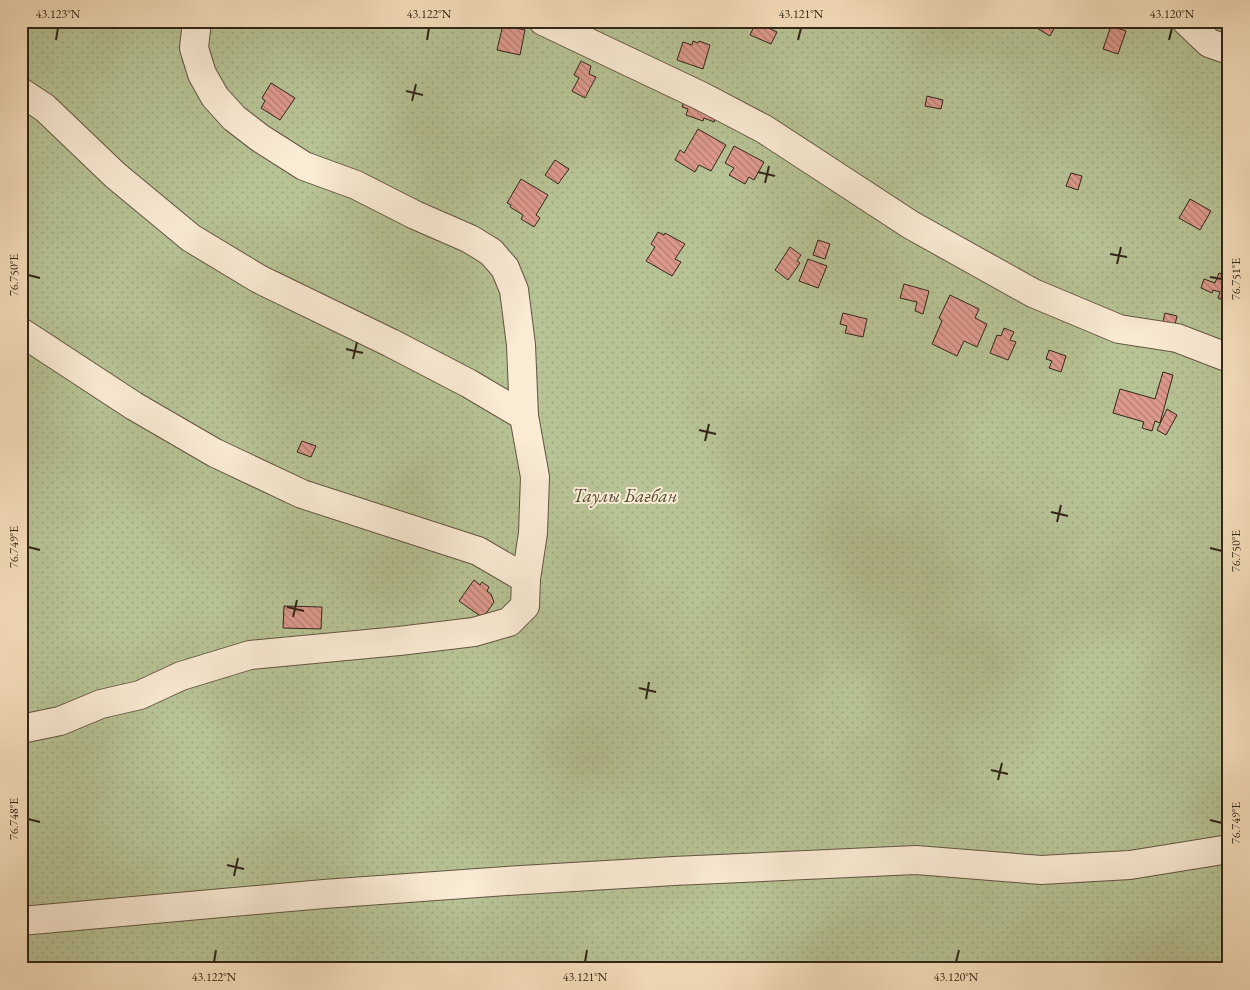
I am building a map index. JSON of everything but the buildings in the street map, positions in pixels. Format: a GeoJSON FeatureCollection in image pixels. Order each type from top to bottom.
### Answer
{"type":"FeatureCollection","features":[{"type":"Feature","properties":{"kind":"street"},"geometry":{"type":"LineString","coordinates":[[21,728],[60,721],[101,704],[140,695],[181,676],[250,655],[474,632],[509,622],[525,606],[526,579],[534,534],[535,477],[524,416],[521,345],[514,290],[505,268],[491,252],[470,239],[415,215],[356,185],[304,166],[240,123],[215,97],[202,74],[194,48],[197,21]]}},
{"type":"Feature","properties":{"kind":"street"},"geometry":{"type":"LineString","coordinates":[[543,21],[700,96],[764,129],[910,224],[1033,293],[1119,330],[1177,338],[1229,358]]}},
{"type":"Feature","properties":{"kind":"street"},"geometry":{"type":"LineString","coordinates":[[1186,21],[1209,43],[1229,50]]}},
{"type":"Feature","properties":{"kind":"street"},"geometry":{"type":"LineString","coordinates":[[21,92],[45,108],[115,174],[191,238],[259,279],[391,343],[468,383],[524,416]]}},
{"type":"Feature","properties":{"kind":"street"},"geometry":{"type":"LineString","coordinates":[[21,332],[134,406],[215,453],[302,494],[478,551],[526,579]]}},
{"type":"Feature","properties":{"kind":"street"},"geometry":{"type":"LineString","coordinates":[[21,921],[324,894],[506,881],[916,860],[1040,870],[1130,865],[1229,849]]}},
{"type":"Feature","properties":{"kind":"green space","name":"Таулы Бағбан"},"geometry":{"type":"Polygon","coordinates":[[[21,21],[1229,21],[1229,969],[21,969],[21,21]]]}}]}
